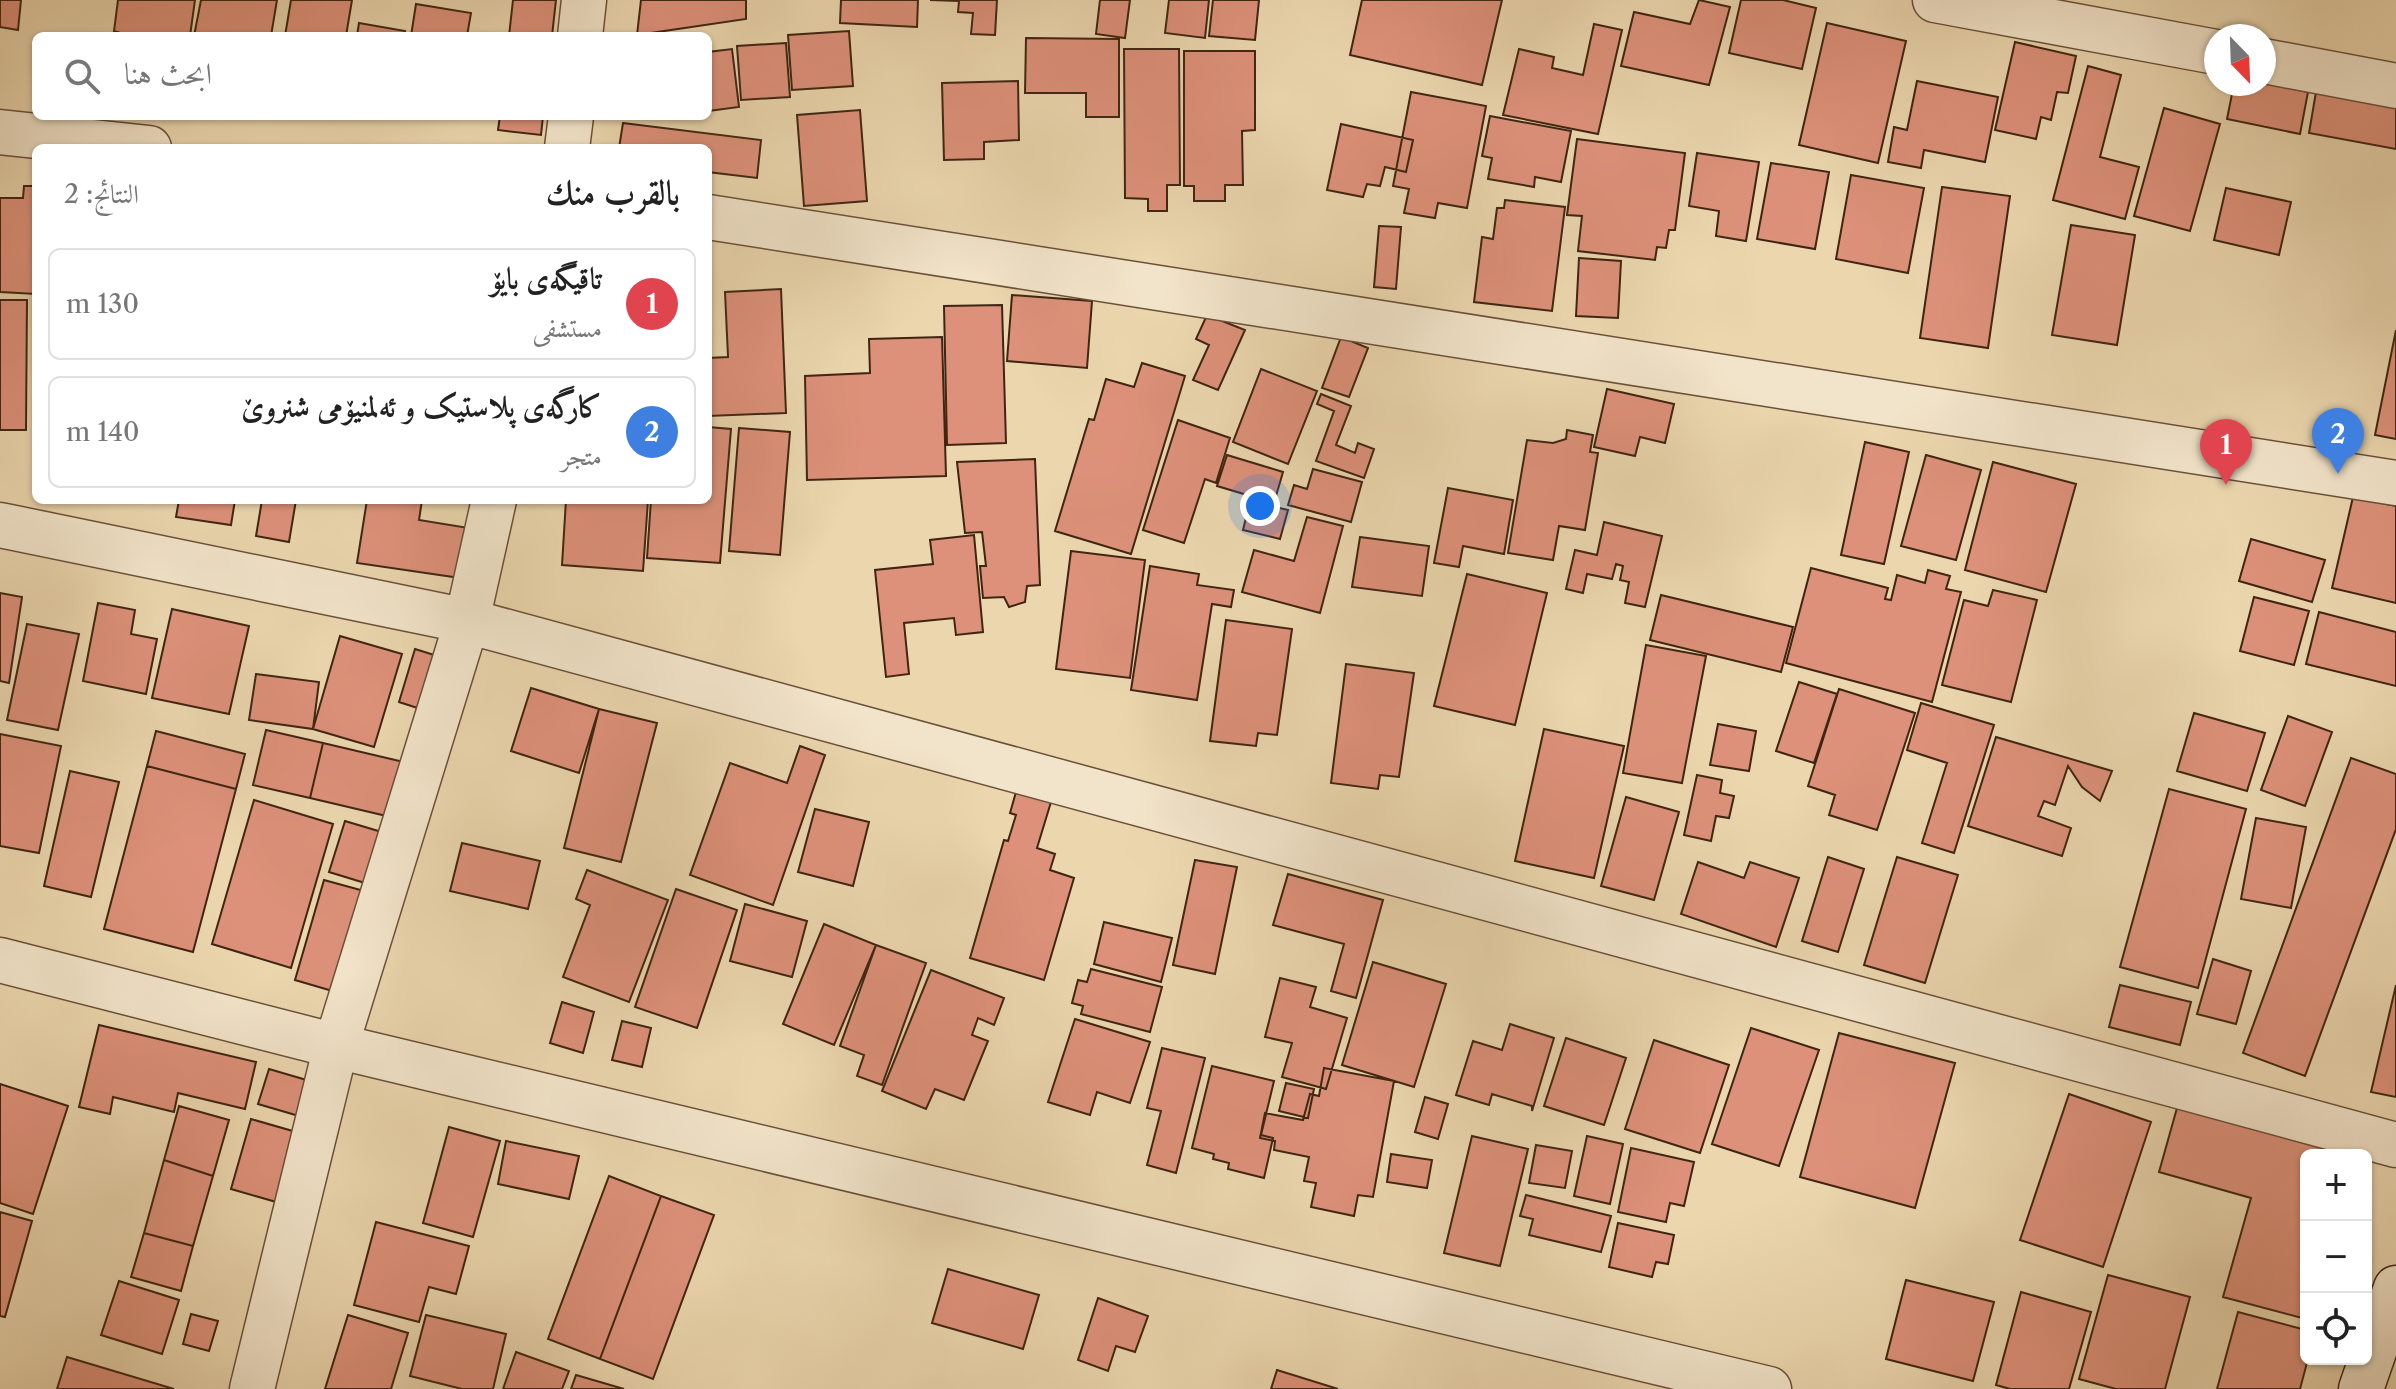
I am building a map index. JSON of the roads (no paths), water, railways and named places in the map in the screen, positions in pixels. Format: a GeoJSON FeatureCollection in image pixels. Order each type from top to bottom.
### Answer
{"type":"FeatureCollection","features":[{"type":"Feature","properties":{"kind":"street"},"geometry":{"type":"LineString","coordinates":[[580,32],[584,0]]}},
{"type":"Feature","properties":{"kind":"street"},"geometry":{"type":"LineString","coordinates":[[1935,0],[2204,50]]}},
{"type":"Feature","properties":{"kind":"street"},"geometry":{"type":"LineString","coordinates":[[2276,63],[2396,86]]}},
{"type":"Feature","properties":{"kind":"street"},"geometry":{"type":"LineString","coordinates":[[568,144],[570,120]]}},
{"type":"Feature","properties":{"kind":"street"},"geometry":{"type":"LineString","coordinates":[[0,132],[112,144]]}},
{"type":"Feature","properties":{"kind":"street"},"geometry":{"type":"LineString","coordinates":[[712,218],[2396,483]]}},
{"type":"Feature","properties":{"kind":"street"},"geometry":{"type":"LineString","coordinates":[[252,1389],[336,1046],[467,621],[493,504]]}},
{"type":"Feature","properties":{"kind":"street"},"geometry":{"type":"LineString","coordinates":[[0,525],[467,621],[2396,1145]]}},
{"type":"Feature","properties":{"kind":"street"},"geometry":{"type":"LineString","coordinates":[[0,960],[336,1046],[1769,1389]]}},
{"type":"Feature","properties":{"kind":"street"},"geometry":{"type":"LineString","coordinates":[[2361,1389],[2396,1288]]}},
{"type":"Feature","properties":{"kind":"place","name":"کارگەی پلاستیک و ئەلمنیۆمی شنروێ"},"geometry":{"type":"Point","coordinates":[2338,474]}},
{"type":"Feature","properties":{"kind":"place","name":"تاقیگەی بایۆ"},"geometry":{"type":"Point","coordinates":[2226,485]}}]}
